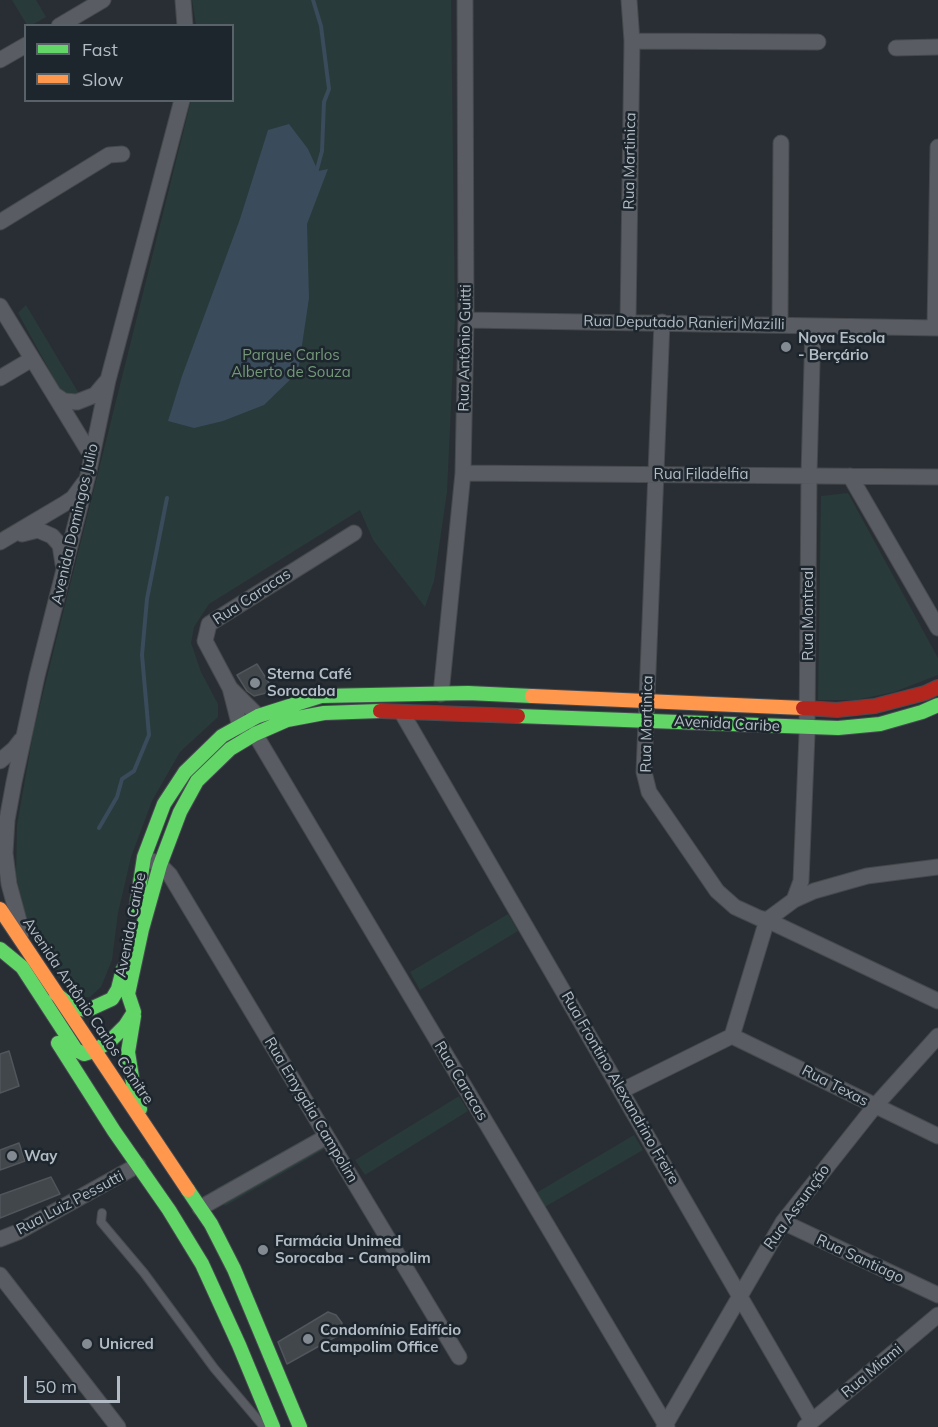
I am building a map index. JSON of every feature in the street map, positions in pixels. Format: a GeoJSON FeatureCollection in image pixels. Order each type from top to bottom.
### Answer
{"type":"FeatureCollection","features":[{"type":"Feature","properties":{"kind":"street"},"geometry":{"type":"LineString","coordinates":[[62,24],[103,0]]}},
{"type":"Feature","properties":{"kind":"street"},"geometry":{"type":"LineString","coordinates":[[183,0],[185,24]]}},
{"type":"Feature","properties":{"kind":"street","name":"Rua Antônio Guitti"},"geometry":{"type":"LineString","coordinates":[[442,694],[463,473],[466,321],[465,0]]}},
{"type":"Feature","properties":{"kind":"street","name":"Rua Martinica"},"geometry":{"type":"LineString","coordinates":[[628,322],[632,42],[629,0]]}},
{"type":"Feature","properties":{"kind":"street"},"geometry":{"type":"LineString","coordinates":[[632,42],[818,42]]}},
{"type":"Feature","properties":{"kind":"street"},"geometry":{"type":"LineString","coordinates":[[0,60],[24,46]]}},
{"type":"Feature","properties":{"kind":"street"},"geometry":{"type":"LineString","coordinates":[[896,48],[938,47]]}},
{"type":"Feature","properties":{"kind":"street","name":"Avenida Domingos Julio"},"geometry":{"type":"LineString","coordinates":[[27,950],[11,893],[5,853],[7,820],[23,736],[88,475],[108,380],[181,102]]}},
{"type":"Feature","properties":{"kind":"street"},"geometry":{"type":"LineString","coordinates":[[780,325],[781,143]]}},
{"type":"Feature","properties":{"kind":"street"},"geometry":{"type":"LineString","coordinates":[[937,328],[938,147]]}},
{"type":"Feature","properties":{"kind":"street"},"geometry":{"type":"LineString","coordinates":[[0,222],[109,154],[122,154]]}},
{"type":"Feature","properties":{"kind":"street"},"geometry":{"type":"LineString","coordinates":[[0,306],[91,455]]}},
{"type":"Feature","properties":{"kind":"street","name":"Rua Deputado Ranieri Mazilli"},"geometry":{"type":"LineString","coordinates":[[466,321],[662,322],[937,328]]}},
{"type":"Feature","properties":{"kind":"street","name":"Rua Martinica"},"geometry":{"type":"LineString","coordinates":[[662,322],[644,772],[649,792],[717,891],[735,907],[938,1001]]}},
{"type":"Feature","properties":{"kind":"street","name":"Rua Montreal"},"geometry":{"type":"LineString","coordinates":[[794,900],[801,881],[807,728],[813,326]]}},
{"type":"Feature","properties":{"kind":"street"},"geometry":{"type":"LineString","coordinates":[[0,378],[32,359]]}},
{"type":"Feature","properties":{"kind":"street"},"geometry":{"type":"LineString","coordinates":[[55,395],[69,402],[86,400],[95,395],[108,380]]}},
{"type":"Feature","properties":{"kind":"street","name":"Rua Filadelfia"},"geometry":{"type":"LineString","coordinates":[[463,473],[938,477]]}},
{"type":"Feature","properties":{"kind":"street"},"geometry":{"type":"LineString","coordinates":[[0,543],[73,498],[88,475]]}},
{"type":"Feature","properties":{"kind":"street"},"geometry":{"type":"LineString","coordinates":[[850,476],[938,628]]}},
{"type":"Feature","properties":{"kind":"street"},"geometry":{"type":"LineString","coordinates":[[0,543],[26,532],[38,530],[52,536],[60,545],[63,558],[63,579]]}},
{"type":"Feature","properties":{"kind":"street","name":"Rua Caracas"},"geometry":{"type":"LineString","coordinates":[[240,727],[230,688],[205,641],[209,624],[354,532]]}},
{"type":"Feature","properties":{"kind":"street","name":"Avenida Caribe"},"geometry":{"type":"LineString","coordinates":[[56,994],[74,1008],[88,1010],[112,999],[118,989],[134,923],[144,857],[164,804],[185,772],[222,736],[258,716],[321,696],[468,693],[837,710],[875,706],[938,687]]}},
{"type":"Feature","properties":{"kind":"street","name":"Rua Caracas"},"geometry":{"type":"LineString","coordinates":[[230,688],[258,716]]}},
{"type":"Feature","properties":{"kind":"street"},"geometry":{"type":"LineString","coordinates":[[442,694],[448,703],[446,710],[442,713]]}},
{"type":"Feature","properties":{"kind":"street"},"geometry":{"type":"LineString","coordinates":[[419,713],[416,702],[422,695]]}},
{"type":"Feature","properties":{"kind":"street","name":"Avenida Caribe"},"geometry":{"type":"LineString","coordinates":[[148,1131],[134,1090],[128,1052],[134,1012],[128,994],[142,929],[160,865],[180,812],[197,781],[231,749],[255,734],[287,720],[324,713],[375,711],[838,728],[880,724],[938,705]]}},
{"type":"Feature","properties":{"kind":"street","name":"Rua Frontino Alexandrino Freire"},"geometry":{"type":"LineString","coordinates":[[402,713],[739,1294],[809,1424]]}},
{"type":"Feature","properties":{"kind":"street","name":"Rua Frontino Alexandrino Freire"},"geometry":{"type":"LineString","coordinates":[[419,713],[420,735],[427,755]]}},
{"type":"Feature","properties":{"kind":"street","name":"Rua Caracas"},"geometry":{"type":"LineString","coordinates":[[255,734],[666,1426]]}},
{"type":"Feature","properties":{"kind":"street"},"geometry":{"type":"LineString","coordinates":[[0,761],[14,749],[23,736]]}},
{"type":"Feature","properties":{"kind":"street","name":"Avenida Caribe"},"geometry":{"type":"LineString","coordinates":[[144,857],[160,865]]}},
{"type":"Feature","properties":{"kind":"street","name":"Rua Emygdia Campolim"},"geometry":{"type":"LineString","coordinates":[[160,865],[170,875],[459,1357]]}},
{"type":"Feature","properties":{"kind":"street"},"geometry":{"type":"LineString","coordinates":[[621,1091],[732,1036],[767,920],[794,900],[814,891],[867,876],[938,867]]}},
{"type":"Feature","properties":{"kind":"street","name":"Avenida Antônio Carlos Cômitre"},"geometry":{"type":"LineString","coordinates":[[0,909],[200,1208],[234,1269],[300,1427]]}},
{"type":"Feature","properties":{"kind":"street"},"geometry":{"type":"LineString","coordinates":[[0,949],[22,967],[76,1050],[84,1054],[94,1051],[117,1035],[134,1012]]}},
{"type":"Feature","properties":{"kind":"street"},"geometry":{"type":"LineString","coordinates":[[0,954],[25,989],[74,1069],[201,1264],[273,1427]]}},
{"type":"Feature","properties":{"kind":"street","name":"Rua Texas"},"geometry":{"type":"LineString","coordinates":[[732,1036],[938,1136]]}},
{"type":"Feature","properties":{"kind":"street","name":"Rua Assunção"},"geometry":{"type":"LineString","coordinates":[[666,1426],[739,1294],[783,1222],[874,1106],[938,1036]]}},
{"type":"Feature","properties":{"kind":"street"},"geometry":{"type":"LineString","coordinates":[[138,1165],[144,1156],[148,1131]]}},
{"type":"Feature","properties":{"kind":"street"},"geometry":{"type":"LineString","coordinates":[[200,1208],[326,1137]]}},
{"type":"Feature","properties":{"kind":"street","name":"Rua Luiz Pessutti"},"geometry":{"type":"LineString","coordinates":[[0,1239],[18,1232],[138,1165]]}},
{"type":"Feature","properties":{"kind":"street","name":"Rua Santiago"},"geometry":{"type":"LineString","coordinates":[[783,1222],[938,1295]]}},
{"type":"Feature","properties":{"kind":"street"},"geometry":{"type":"LineString","coordinates":[[0,1275],[118,1427]]}},
{"type":"Feature","properties":{"kind":"street","name":"Rua Miami"},"geometry":{"type":"LineString","coordinates":[[809,1424],[938,1315]]}},
{"type":"Feature","properties":{"kind":"lane"},"geometry":{"type":"LineString","coordinates":[[102,1213],[101,1222],[144,1273],[250,1413],[264,1427]]}},
{"type":"Feature","properties":{"kind":"green space"},"geometry":{"type":"Polygon","coordinates":[[[12,0],[36,0],[46,17],[34,24],[26,24],[12,0]]]}},
{"type":"Feature","properties":{"kind":"green space","name":"Parque Carlos Alberto de Souza"},"geometry":{"type":"Polygon","coordinates":[[[192,0],[451,0],[455,319],[447,492],[434,581],[425,607],[373,540],[360,510],[209,604],[194,627],[191,643],[201,672],[218,704],[218,717],[180,752],[152,801],[131,857],[118,913],[112,960],[101,987],[90,997],[73,997],[49,962],[26,920],[16,875],[17,825],[34,729],[191,102],[234,102],[234,24],[196,24],[192,0]]]}},
{"type":"Feature","properties":{"kind":"green space"},"geometry":{"type":"Polygon","coordinates":[[[26,305],[81,397],[63,395],[18,313],[26,305]]]}},
{"type":"Feature","properties":{"kind":"green space"},"geometry":{"type":"Polygon","coordinates":[[[848,493],[938,658],[938,675],[894,692],[856,700],[818,700],[821,496],[848,493]]]}},
{"type":"Feature","properties":{"kind":"green space"},"geometry":{"type":"Polygon","coordinates":[[[508,914],[518,931],[420,990],[410,972],[508,914]]]}},
{"type":"Feature","properties":{"kind":"green space"},"geometry":{"type":"Polygon","coordinates":[[[459,1096],[468,1111],[365,1175],[355,1160],[459,1096]]]}},
{"type":"Feature","properties":{"kind":"green space"},"geometry":{"type":"Polygon","coordinates":[[[314,1134],[325,1149],[225,1206],[215,1189],[314,1134]]]}},
{"type":"Feature","properties":{"kind":"green space"},"geometry":{"type":"Polygon","coordinates":[[[634,1135],[643,1150],[543,1208],[536,1193],[634,1135]]]}},
{"type":"Feature","properties":{"kind":"water"},"geometry":{"type":"Polygon","coordinates":[[[289,124],[308,149],[318,171],[328,169],[307,224],[309,298],[298,372],[264,405],[223,421],[194,428],[168,421],[182,376],[240,219],[268,130],[289,124]]]}},
{"type":"Feature","properties":{"kind":"building","name":"Sterna Café Sorocaba"},"geometry":{"type":"Polygon","coordinates":[[[257,664],[274,691],[254,696],[247,691],[237,675],[257,664]]]}},
{"type":"Feature","properties":{"kind":"building"},"geometry":{"type":"Polygon","coordinates":[[[9,1051],[19,1086],[0,1093],[0,1054],[9,1051]]]}},
{"type":"Feature","properties":{"kind":"building","name":"Way"},"geometry":{"type":"Polygon","coordinates":[[[19,1143],[25,1161],[0,1170],[0,1150],[19,1143]]]}},
{"type":"Feature","properties":{"kind":"building"},"geometry":{"type":"Polygon","coordinates":[[[51,1177],[60,1194],[0,1218],[0,1195],[51,1177]]]}},
{"type":"Feature","properties":{"kind":"building","name":"Condomínio Edifício Campolim Office"},"geometry":{"type":"Polygon","coordinates":[[[328,1312],[336,1315],[342,1323],[339,1335],[287,1364],[278,1342],[328,1312]]]}},
{"type":"Feature","properties":{"kind":"waterway"},"geometry":{"type":"LineString","coordinates":[[313,0],[321,26],[329,89],[324,102],[322,151],[316,173]]}},
{"type":"Feature","properties":{"kind":"waterway"},"geometry":{"type":"LineString","coordinates":[[99,828],[117,797],[122,779],[134,771],[149,735],[142,655],[147,599],[167,498]]}},
{"type":"Feature","properties":{"kind":"traffic: fast"},"geometry":{"type":"LineString","coordinates":[[136,909],[144,857],[164,804],[185,772],[222,736],[258,716],[321,696],[468,693],[532,696]]}},
{"type":"Feature","properties":{"kind":"traffic: fast"},"geometry":{"type":"LineString","coordinates":[[518,716],[838,728],[880,724],[938,705]]}},
{"type":"Feature","properties":{"kind":"traffic: fast"},"geometry":{"type":"LineString","coordinates":[[0,949],[22,967],[76,1050],[84,1054],[110,1041],[125,1026],[134,1012],[128,994],[142,929],[160,865],[180,812],[197,781],[230,749],[255,734],[287,720],[324,713],[380,711]]}},
{"type":"Feature","properties":{"kind":"traffic: fast"},"geometry":{"type":"LineString","coordinates":[[56,994],[74,1008],[88,1010],[112,999],[118,989],[123,969]]}},
{"type":"Feature","properties":{"kind":"traffic: fast"},"geometry":{"type":"LineString","coordinates":[[134,1016],[128,1052],[134,1090],[140,1109]]}},
{"type":"Feature","properties":{"kind":"traffic: fast"},"geometry":{"type":"LineString","coordinates":[[58,1043],[114,1131],[169,1210],[202,1264],[273,1427]]}},
{"type":"Feature","properties":{"kind":"traffic: fast"},"geometry":{"type":"LineString","coordinates":[[188,1190],[211,1224],[234,1269],[300,1427]]}},
{"type":"Feature","properties":{"kind":"traffic: slow"},"geometry":{"type":"LineString","coordinates":[[532,696],[803,708]]}},
{"type":"Feature","properties":{"kind":"traffic: slow"},"geometry":{"type":"LineString","coordinates":[[0,909],[188,1190]]}},
{"type":"Feature","properties":{"kind":"traffic: jam"},"geometry":{"type":"LineString","coordinates":[[803,708],[837,710],[875,706],[925,693],[938,687]]}},
{"type":"Feature","properties":{"kind":"traffic: jam"},"geometry":{"type":"LineString","coordinates":[[380,711],[518,716]]}},
{"type":"Feature","properties":{"kind":"place","name":"Nova Escola - Berçário"},"geometry":{"type":"Point","coordinates":[786,347]}},
{"type":"Feature","properties":{"kind":"place","name":"Sterna Café Sorocaba"},"geometry":{"type":"Point","coordinates":[255,683]}},
{"type":"Feature","properties":{"kind":"place","name":"Way"},"geometry":{"type":"Point","coordinates":[12,1156]}},
{"type":"Feature","properties":{"kind":"place","name":"Farmácia Unimed Sorocaba - Campolim"},"geometry":{"type":"Point","coordinates":[263,1250]}},
{"type":"Feature","properties":{"kind":"place","name":"Condomínio Edifício Campolim Office"},"geometry":{"type":"Point","coordinates":[308,1339]}},
{"type":"Feature","properties":{"kind":"place","name":"Unicred"},"geometry":{"type":"Point","coordinates":[87,1344]}}]}
